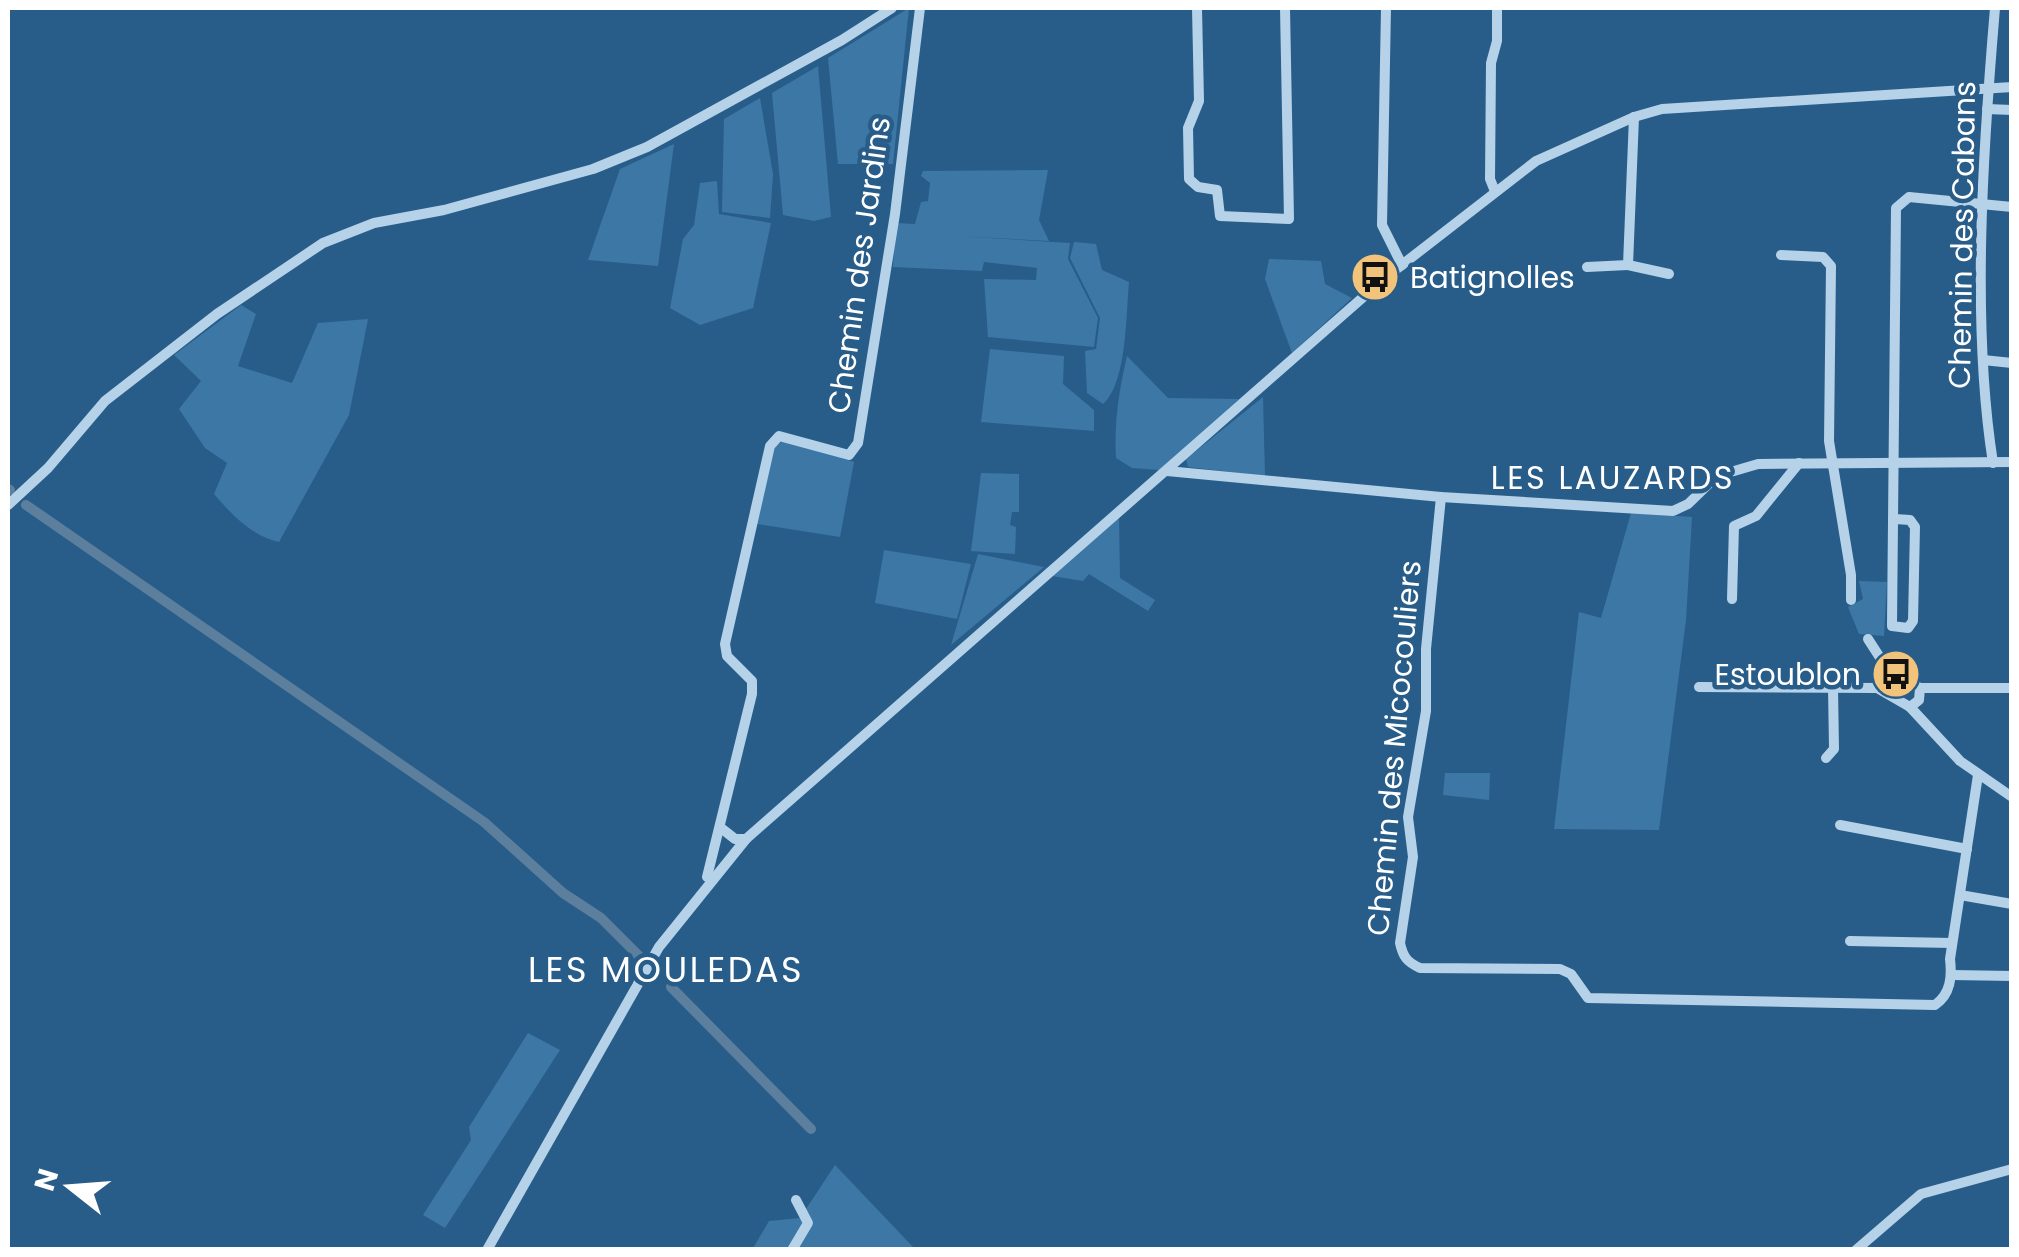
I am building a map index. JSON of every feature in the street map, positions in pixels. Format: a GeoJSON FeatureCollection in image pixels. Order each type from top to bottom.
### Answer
{"type":"FeatureCollection","features":[{"type":"Feature","properties":{"kind":"street"},"geometry":{"type":"LineString","coordinates":[[8,501],[48,468],[120,389],[258,285],[323,242],[374,223],[444,210],[593,169],[647,148],[892,8]]}},
{"type":"Feature","properties":{"kind":"street","name":"Chemin des Jardins"},"geometry":{"type":"LineString","coordinates":[[703,887],[721,828],[753,685],[727,656],[724,644],[770,446],[778,436],[850,455],[858,443],[895,214],[920,8]]}},
{"type":"Feature","properties":{"kind":"street"},"geometry":{"type":"LineString","coordinates":[[1197,8],[1199,101],[1188,128],[1188,179],[1198,188],[1217,190],[1220,216],[1289,218],[1285,8]]}},
{"type":"Feature","properties":{"kind":"street"},"geometry":{"type":"LineString","coordinates":[[1386,8],[1382,225],[1402,265]]}},
{"type":"Feature","properties":{"kind":"street"},"geometry":{"type":"LineString","coordinates":[[1494,189],[1490,179],[1491,63],[1497,41],[1497,8]]}},
{"type":"Feature","properties":{"kind":"street","name":"Chemin des Cabans"},"geometry":{"type":"LineString","coordinates":[[1993,462],[1982,394],[1984,202],[1995,8]]}},
{"type":"Feature","properties":{"kind":"street"},"geometry":{"type":"LineString","coordinates":[[486,1250],[660,947],[703,887],[746,839],[1494,189],[1572,142],[1662,109],[2012,87]]}},
{"type":"Feature","properties":{"kind":"street"},"geometry":{"type":"LineString","coordinates":[[1988,109],[2012,110]]}},
{"type":"Feature","properties":{"kind":"street"},"geometry":{"type":"LineString","coordinates":[[1628,266],[1634,117]]}},
{"type":"Feature","properties":{"kind":"street"},"geometry":{"type":"LineString","coordinates":[[1895,519],[1910,520],[1915,528],[1913,621],[1908,628],[1892,626],[1896,208],[1909,198],[2012,207]]}},
{"type":"Feature","properties":{"kind":"street"},"geometry":{"type":"LineString","coordinates":[[1781,256],[1830,260],[1832,463],[1851,600]]}},
{"type":"Feature","properties":{"kind":"street"},"geometry":{"type":"LineString","coordinates":[[1587,266],[1628,266],[1669,274]]}},
{"type":"Feature","properties":{"kind":"street"},"geometry":{"type":"LineString","coordinates":[[1983,360],[2012,363]]}},
{"type":"Feature","properties":{"kind":"street"},"geometry":{"type":"LineString","coordinates":[[1167,471],[1441,497],[1673,511],[1688,504],[1717,476],[1758,464],[2012,462]]}},
{"type":"Feature","properties":{"kind":"street"},"geometry":{"type":"LineString","coordinates":[[1732,599],[1734,526],[1756,516],[1799,463]]}},
{"type":"Feature","properties":{"kind":"street","name":"Chemin des Micocouliers"},"geometry":{"type":"LineString","coordinates":[[1441,497],[1426,649],[1426,711],[1408,816],[1413,857],[1400,944],[1403,956],[1411,964],[1420,968],[1560,968],[1571,974],[1588,998],[1910,1008],[1926,1008],[1942,1000],[1952,974]]}},
{"type":"Feature","properties":{"kind":"street"},"geometry":{"type":"LineString","coordinates":[[1868,639],[1888,670],[1920,688],[2012,688]]}},
{"type":"Feature","properties":{"kind":"street"},"geometry":{"type":"LineString","coordinates":[[1877,688],[1879,676],[1888,670]]}},
{"type":"Feature","properties":{"kind":"street"},"geometry":{"type":"LineString","coordinates":[[1699,686],[1877,688],[1910,708],[1932,734],[1978,775],[2012,798]]}},
{"type":"Feature","properties":{"kind":"street"},"geometry":{"type":"LineString","coordinates":[[1826,758],[1834,749],[1833,688]]}},
{"type":"Feature","properties":{"kind":"street"},"geometry":{"type":"LineString","coordinates":[[1910,708],[1918,700],[1920,688]]}},
{"type":"Feature","properties":{"kind":"street"},"geometry":{"type":"LineString","coordinates":[[1978,775],[1952,943],[1952,974],[2012,976]]}},
{"type":"Feature","properties":{"kind":"street"},"geometry":{"type":"LineString","coordinates":[[1840,826],[1967,849]]}},
{"type":"Feature","properties":{"kind":"street"},"geometry":{"type":"LineString","coordinates":[[721,828],[735,840],[746,839]]}},
{"type":"Feature","properties":{"kind":"street"},"geometry":{"type":"LineString","coordinates":[[1960,896],[2012,904]]}},
{"type":"Feature","properties":{"kind":"street"},"geometry":{"type":"LineString","coordinates":[[1850,941],[1952,943]]}},
{"type":"Feature","properties":{"kind":"street"},"geometry":{"type":"LineString","coordinates":[[1856,1250],[1921,1194],[2012,1169]]}},
{"type":"Feature","properties":{"kind":"street"},"geometry":{"type":"LineString","coordinates":[[792,1250],[808,1223],[796,1200]]}},
{"type":"Feature","properties":{"kind":"shaded area"},"geometry":{"type":"Polygon","coordinates":[[[909,8],[893,164],[838,164],[828,58],[909,8]]]}},
{"type":"Feature","properties":{"kind":"shaded area"},"geometry":{"type":"Polygon","coordinates":[[[818,66],[831,217],[814,221],[783,215],[772,93],[818,66]]]}},
{"type":"Feature","properties":{"kind":"shaded area"},"geometry":{"type":"Polygon","coordinates":[[[760,98],[773,174],[770,218],[722,212],[724,119],[760,98]]]}},
{"type":"Feature","properties":{"kind":"shaded area"},"geometry":{"type":"Polygon","coordinates":[[[674,144],[658,266],[588,260],[620,169],[674,144]]]}},
{"type":"Feature","properties":{"kind":"shaded area"},"geometry":{"type":"Polygon","coordinates":[[[1048,170],[1039,220],[1049,241],[958,236],[1070,243],[1068,259],[1098,318],[1094,347],[988,337],[984,279],[1036,280],[1037,268],[984,262],[982,271],[893,267],[896,223],[915,224],[921,202],[928,201],[930,183],[921,176],[923,171],[1048,170]]]}},
{"type":"Feature","properties":{"kind":"shaded area"},"geometry":{"type":"Polygon","coordinates":[[[717,181],[719,214],[771,223],[753,308],[700,325],[670,308],[683,239],[694,225],[700,183],[717,181]]]}},
{"type":"Feature","properties":{"kind":"shaded area"},"geometry":{"type":"Polygon","coordinates":[[[1074,242],[1096,244],[1102,270],[1129,282],[1121,365],[1111,394],[1103,404],[1087,393],[1085,351],[1096,349],[1100,318],[1070,258],[1074,242]]]}},
{"type":"Feature","properties":{"kind":"shaded area"},"geometry":{"type":"Polygon","coordinates":[[[1269,259],[1321,261],[1325,284],[1352,298],[1292,353],[1265,279],[1269,259]]]}},
{"type":"Feature","properties":{"kind":"shaded area"},"geometry":{"type":"Polygon","coordinates":[[[241,305],[256,314],[238,366],[292,383],[318,323],[368,319],[349,415],[279,542],[251,530],[214,494],[227,463],[205,448],[179,409],[201,381],[174,355],[241,305]]]}},
{"type":"Feature","properties":{"kind":"shaded area"},"geometry":{"type":"Polygon","coordinates":[[[990,349],[1064,356],[1063,384],[1094,410],[1094,431],[981,422],[990,349]]]}},
{"type":"Feature","properties":{"kind":"shaded area"},"geometry":{"type":"Polygon","coordinates":[[[1127,356],[1168,398],[1239,399],[1159,470],[1132,468],[1116,458],[1118,406],[1127,356]]]}},
{"type":"Feature","properties":{"kind":"shaded area"},"geometry":{"type":"Polygon","coordinates":[[[1263,397],[1265,476],[1188,467],[1186,459],[1263,397]]]}},
{"type":"Feature","properties":{"kind":"shaded area"},"geometry":{"type":"Polygon","coordinates":[[[785,440],[854,462],[840,537],[757,524],[775,446],[785,440]]]}},
{"type":"Feature","properties":{"kind":"shaded area"},"geometry":{"type":"Polygon","coordinates":[[[981,473],[1019,474],[1019,512],[1012,512],[1010,525],[1016,527],[1015,554],[971,551],[981,473]]]}},
{"type":"Feature","properties":{"kind":"shaded area"},"geometry":{"type":"Polygon","coordinates":[[[1631,513],[1692,517],[1686,620],[1659,830],[1554,829],[1579,612],[1601,618],[1631,513]]]}},
{"type":"Feature","properties":{"kind":"shaded area"},"geometry":{"type":"Polygon","coordinates":[[[1119,518],[1120,578],[1155,600],[1148,611],[1089,574],[1083,581],[1052,576],[1119,518]]]}},
{"type":"Feature","properties":{"kind":"shaded area"},"geometry":{"type":"Polygon","coordinates":[[[884,550],[971,564],[957,619],[875,603],[884,550]]]}},
{"type":"Feature","properties":{"kind":"shaded area"},"geometry":{"type":"Polygon","coordinates":[[[978,554],[1044,567],[951,645],[978,554]]]}},
{"type":"Feature","properties":{"kind":"shaded area"},"geometry":{"type":"Polygon","coordinates":[[[1859,581],[1887,582],[1884,636],[1859,634],[1848,607],[1863,599],[1859,581]]]}},
{"type":"Feature","properties":{"kind":"shaded area"},"geometry":{"type":"Polygon","coordinates":[[[1445,773],[1490,773],[1489,800],[1443,795],[1445,773]]]}},
{"type":"Feature","properties":{"kind":"shaded area"},"geometry":{"type":"Polygon","coordinates":[[[528,1033],[560,1050],[445,1228],[423,1215],[471,1140],[469,1127],[528,1033]]]}},
{"type":"Feature","properties":{"kind":"shaded area"},"geometry":{"type":"Polygon","coordinates":[[[835,1165],[915,1249],[752,1250],[769,1221],[800,1218],[835,1165]]]}},
{"type":"Feature","properties":{"kind":"waterway"},"geometry":{"type":"LineString","coordinates":[[26,505],[484,822],[563,893],[601,918],[641,958]]}},
{"type":"Feature","properties":{"kind":"waterway"},"geometry":{"type":"LineString","coordinates":[[671,987],[811,1129]]}},
{"type":"Feature","properties":{"kind":"place","name":"Batignolles"},"geometry":{"type":"Point","coordinates":[1375,277]}},
{"type":"Feature","properties":{"kind":"place","name":"Estoublon"},"geometry":{"type":"Point","coordinates":[1896,674]}},
{"type":"Feature","properties":{"kind":"district","name":"LES LAUZARDS"},"geometry":{"type":"Point","coordinates":[1613,477]}},
{"type":"Feature","properties":{"kind":"district","name":"LES MOULEDAS"},"geometry":{"type":"Point","coordinates":[666,969]}}]}
